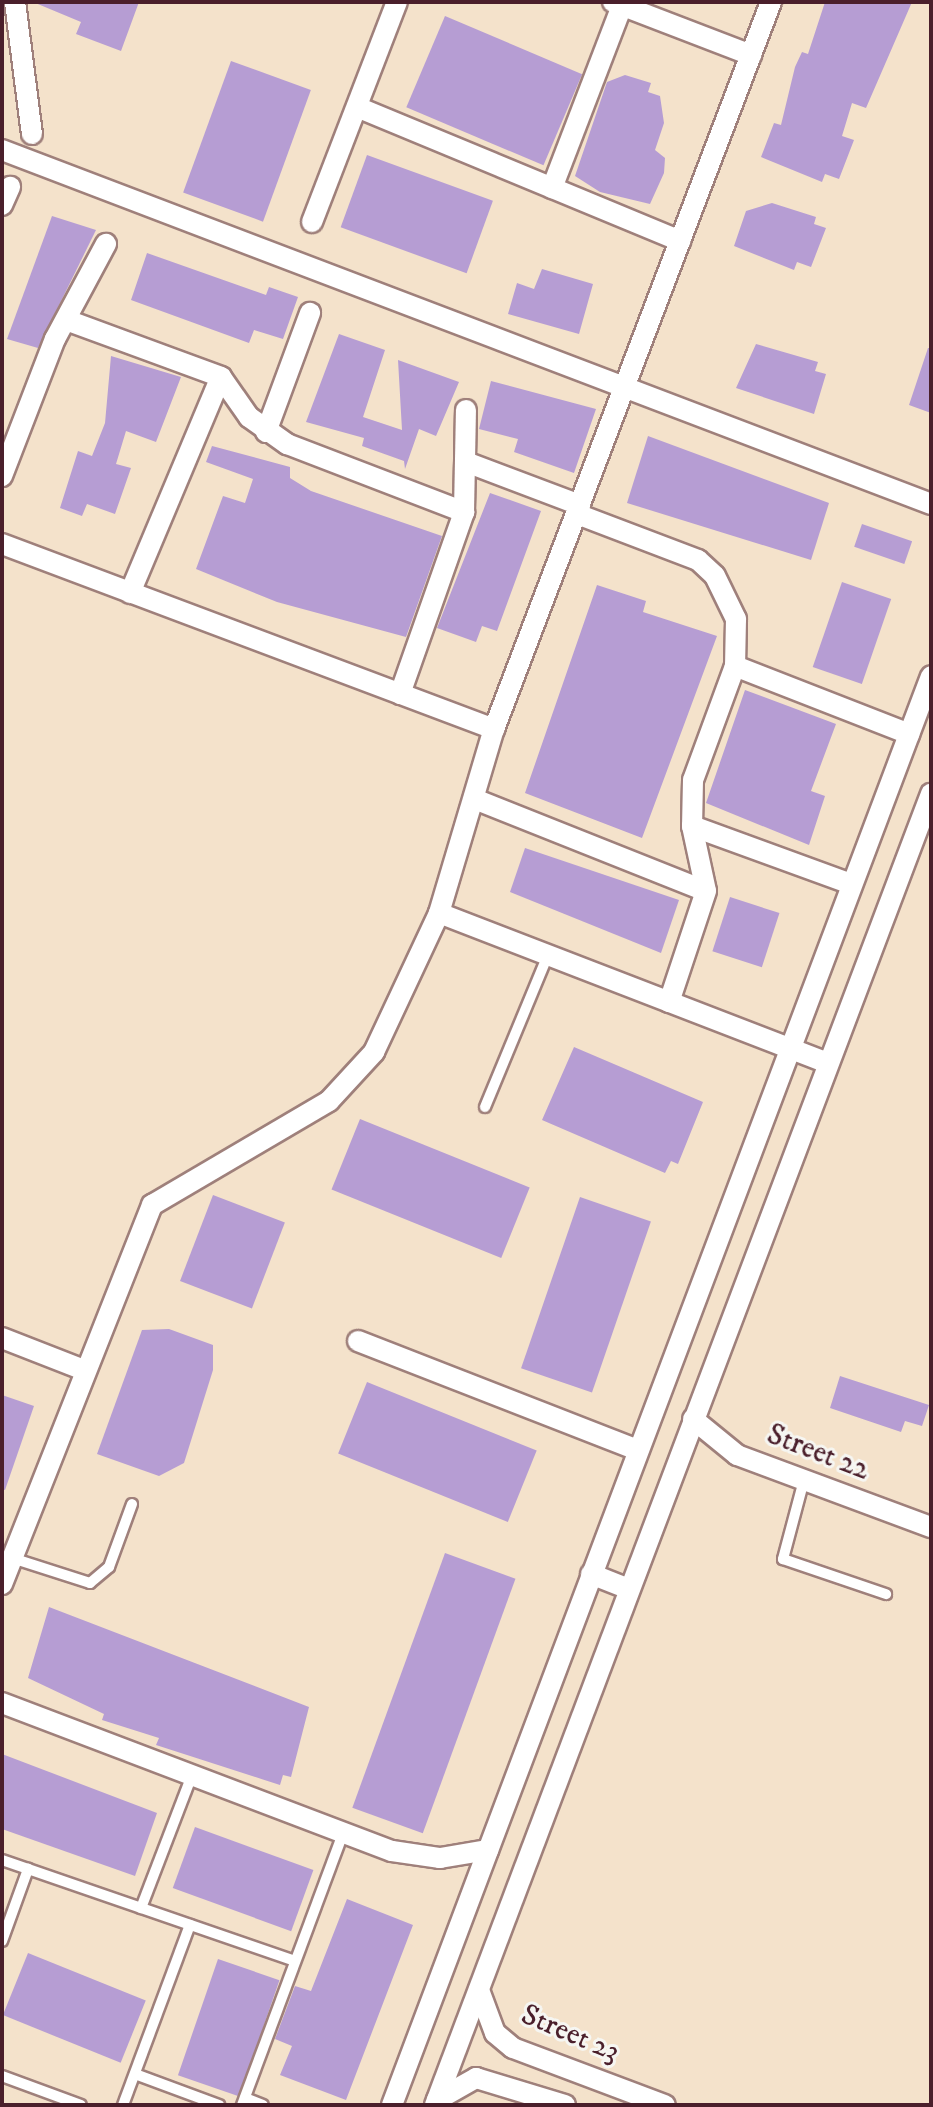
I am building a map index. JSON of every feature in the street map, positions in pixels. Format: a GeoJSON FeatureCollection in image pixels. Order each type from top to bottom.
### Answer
{"type":"FeatureCollection","features":[{"type":"Feature","properties":{"kind":"street"},"geometry":{"type":"LineString","coordinates":[[15,2],[32,134]]}},
{"type":"Feature","properties":{"kind":"street"},"geometry":{"type":"LineString","coordinates":[[312,222],[397,2]]}},
{"type":"Feature","properties":{"kind":"street"},"geometry":{"type":"LineString","coordinates":[[2,1584],[84,1370],[152,1205],[356,1078],[439,913],[477,800],[494,729],[771,2]]}},
{"type":"Feature","properties":{"kind":"street"},"geometry":{"type":"LineString","coordinates":[[552,188],[617,4],[751,55]]}},
{"type":"Feature","properties":{"kind":"street"},"geometry":{"type":"LineString","coordinates":[[357,107],[680,241]]}},
{"type":"Feature","properties":{"kind":"street"},"geometry":{"type":"LineString","coordinates":[[2,150],[931,504]]}},
{"type":"Feature","properties":{"kind":"street"},"geometry":{"type":"LineString","coordinates":[[2,476],[106,244]]}},
{"type":"Feature","properties":{"kind":"street"},"geometry":{"type":"LineString","coordinates":[[266,432],[310,313]]}},
{"type":"Feature","properties":{"kind":"street"},"geometry":{"type":"LineString","coordinates":[[69,321],[221,377],[266,432],[464,512]]}},
{"type":"Feature","properties":{"kind":"street"},"geometry":{"type":"LineString","coordinates":[[130,593],[221,377]]}},
{"type":"Feature","properties":{"kind":"street"},"geometry":{"type":"LineString","coordinates":[[400,694],[464,512],[466,410]]}},
{"type":"Feature","properties":{"kind":"street"},"geometry":{"type":"LineString","coordinates":[[466,462],[698,560],[715,576],[736,619],[735,666],[693,780],[692,826],[706,891],[669,1002]]}},
{"type":"Feature","properties":{"kind":"street"},"geometry":{"type":"LineString","coordinates":[[2,544],[494,729]]}},
{"type":"Feature","properties":{"kind":"street"},"geometry":{"type":"LineString","coordinates":[[735,666],[909,734]]}},
{"type":"Feature","properties":{"kind":"street"},"geometry":{"type":"LineString","coordinates":[[392,2105],[788,1047],[931,676]]}},
{"type":"Feature","properties":{"kind":"street"},"geometry":{"type":"LineString","coordinates":[[436,2102],[931,794]]}},
{"type":"Feature","properties":{"kind":"street"},"geometry":{"type":"LineString","coordinates":[[477,800],[706,891]]}},
{"type":"Feature","properties":{"kind":"street"},"geometry":{"type":"LineString","coordinates":[[692,826],[851,884]]}},
{"type":"Feature","properties":{"kind":"street"},"geometry":{"type":"LineString","coordinates":[[439,913],[828,1063]]}},
{"type":"Feature","properties":{"kind":"street"},"geometry":{"type":"LineString","coordinates":[[2,1338],[84,1370]]}},
{"type":"Feature","properties":{"kind":"street"},"geometry":{"type":"LineString","coordinates":[[358,1341],[638,1450]]}},
{"type":"Feature","properties":{"kind":"street","name":"Street 22"},"geometry":{"type":"LineString","coordinates":[[693,1419],[737,1455],[931,1527]]}},
{"type":"Feature","properties":{"kind":"street"},"geometry":{"type":"LineString","coordinates":[[591,1574],[629,1589]]}},
{"type":"Feature","properties":{"kind":"street"},"geometry":{"type":"LineString","coordinates":[[2,1703],[343,1833],[416,1856],[488,1850]]}},
{"type":"Feature","properties":{"kind":"street","name":"Street 23"},"geometry":{"type":"LineString","coordinates":[[479,1990],[489,2023],[513,2048],[665,2105]]}},
{"type":"Feature","properties":{"kind":"street"},"geometry":{"type":"LineString","coordinates":[[436,2102],[476,2078],[565,2105]]}},
{"type":"Feature","properties":{"kind":"lane"},"geometry":{"type":"LineString","coordinates":[[485,1107],[548,955]]}},
{"type":"Feature","properties":{"kind":"lane"},"geometry":{"type":"LineString","coordinates":[[804,1480],[783,1559],[886,1594]]}},
{"type":"Feature","properties":{"kind":"lane"},"geometry":{"type":"LineString","coordinates":[[12,1558],[90,1583],[109,1567],[132,1504]]}},
{"type":"Feature","properties":{"kind":"lane"},"geometry":{"type":"LineString","coordinates":[[141,1908],[192,1775]]}},
{"type":"Feature","properties":{"kind":"lane"},"geometry":{"type":"LineString","coordinates":[[263,2105],[243,2102],[343,1833]]}},
{"type":"Feature","properties":{"kind":"lane"},"geometry":{"type":"LineString","coordinates":[[2,1860],[295,1961]]}},
{"type":"Feature","properties":{"kind":"lane"},"geometry":{"type":"LineString","coordinates":[[2,1941],[28,1869]]}},
{"type":"Feature","properties":{"kind":"lane"},"geometry":{"type":"LineString","coordinates":[[123,2105],[190,1925]]}},
{"type":"Feature","properties":{"kind":"lane"},"geometry":{"type":"LineString","coordinates":[[135,2074],[219,2105]]}},
{"type":"Feature","properties":{"kind":"lane"},"geometry":{"type":"LineString","coordinates":[[2,2076],[81,2105]]}},
{"type":"Feature","properties":{"kind":"building"},"geometry":{"type":"Polygon","coordinates":[[[33,2],[139,2],[121,51],[76,34],[81,22],[33,2]]]}},
{"type":"Feature","properties":{"kind":"building"},"geometry":{"type":"Polygon","coordinates":[[[825,2],[912,2],[866,108],[852,103],[842,136],[854,140],[839,179],[825,174],[822,182],[761,157],[774,123],[781,125],[795,67],[802,52],[808,54],[825,2]]]}},
{"type":"Feature","properties":{"kind":"building"},"geometry":{"type":"Polygon","coordinates":[[[445,16],[582,74],[543,165],[406,107],[445,16]]]}},
{"type":"Feature","properties":{"kind":"building"},"geometry":{"type":"Polygon","coordinates":[[[231,61],[311,90],[263,222],[183,193],[231,61]]]}},
{"type":"Feature","properties":{"kind":"building"},"geometry":{"type":"Polygon","coordinates":[[[625,75],[651,83],[648,92],[660,96],[664,123],[655,150],[665,158],[664,173],[650,204],[600,192],[575,176],[607,82],[625,75]]]}},
{"type":"Feature","properties":{"kind":"building"},"geometry":{"type":"Polygon","coordinates":[[[367,155],[493,201],[467,273],[341,227],[367,155]]]}},
{"type":"Feature","properties":{"kind":"building"},"geometry":{"type":"Polygon","coordinates":[[[772,203],[816,217],[814,224],[826,228],[811,267],[797,262],[794,270],[734,246],[746,211],[772,203]]]}},
{"type":"Feature","properties":{"kind":"building"},"geometry":{"type":"Polygon","coordinates":[[[52,216],[96,230],[38,348],[7,339],[52,216]]]}},
{"type":"Feature","properties":{"kind":"building"},"geometry":{"type":"Polygon","coordinates":[[[147,253],[266,295],[269,287],[298,297],[283,339],[254,330],[249,343],[131,300],[147,253]]]}},
{"type":"Feature","properties":{"kind":"building"},"geometry":{"type":"Polygon","coordinates":[[[542,269],[593,284],[579,334],[508,314],[517,283],[534,289],[542,269]]]}},
{"type":"Feature","properties":{"kind":"building"},"geometry":{"type":"Polygon","coordinates":[[[339,334],[385,350],[363,417],[402,430],[398,360],[459,382],[436,436],[419,429],[405,469],[404,461],[362,446],[364,438],[306,422],[339,334]]]}},
{"type":"Feature","properties":{"kind":"building"},"geometry":{"type":"Polygon","coordinates":[[[756,344],[818,362],[815,371],[826,374],[814,414],[736,388],[756,344]]]}},
{"type":"Feature","properties":{"kind":"building"},"geometry":{"type":"Polygon","coordinates":[[[928,348],[931,348],[931,413],[909,405],[928,348]]]}},
{"type":"Feature","properties":{"kind":"building"},"geometry":{"type":"Polygon","coordinates":[[[111,356],[181,377],[156,442],[126,431],[116,464],[131,468],[115,514],[87,504],[82,516],[60,508],[78,451],[92,456],[105,423],[111,356]]]}},
{"type":"Feature","properties":{"kind":"building"},"geometry":{"type":"Polygon","coordinates":[[[491,381],[596,409],[574,473],[514,452],[518,439],[479,429],[491,381]]]}},
{"type":"Feature","properties":{"kind":"building"},"geometry":{"type":"Polygon","coordinates":[[[648,436],[829,503],[811,560],[627,503],[648,436]]]}},
{"type":"Feature","properties":{"kind":"building"},"geometry":{"type":"Polygon","coordinates":[[[212,446],[290,467],[290,478],[311,491],[442,536],[406,637],[277,602],[196,569],[223,496],[245,503],[253,479],[206,462],[212,446]]]}},
{"type":"Feature","properties":{"kind":"building"},"geometry":{"type":"Polygon","coordinates":[[[490,493],[541,511],[497,631],[482,626],[476,642],[437,628],[490,493]]]}},
{"type":"Feature","properties":{"kind":"building"},"geometry":{"type":"Polygon","coordinates":[[[862,524],[912,541],[904,564],[854,547],[862,524]]]}},
{"type":"Feature","properties":{"kind":"building"},"geometry":{"type":"Polygon","coordinates":[[[842,582],[891,599],[862,684],[813,667],[842,582]]]}},
{"type":"Feature","properties":{"kind":"building"},"geometry":{"type":"Polygon","coordinates":[[[597,585],[646,601],[643,612],[717,636],[642,838],[525,793],[597,585]]]}},
{"type":"Feature","properties":{"kind":"building"},"geometry":{"type":"Polygon","coordinates":[[[745,690],[836,724],[811,791],[825,796],[809,845],[706,803],[745,690]]]}},
{"type":"Feature","properties":{"kind":"building"},"geometry":{"type":"Polygon","coordinates":[[[525,848],[679,900],[661,953],[510,892],[525,848]]]}},
{"type":"Feature","properties":{"kind":"building"},"geometry":{"type":"Polygon","coordinates":[[[730,897],[779,913],[762,967],[712,951],[730,897]]]}},
{"type":"Feature","properties":{"kind":"building"},"geometry":{"type":"Polygon","coordinates":[[[574,1047],[703,1102],[678,1164],[671,1161],[665,1173],[542,1120],[574,1047]]]}},
{"type":"Feature","properties":{"kind":"building"},"geometry":{"type":"Polygon","coordinates":[[[360,1119],[530,1188],[501,1258],[332,1189],[360,1119]]]}},
{"type":"Feature","properties":{"kind":"building"},"geometry":{"type":"Polygon","coordinates":[[[213,1195],[285,1223],[252,1308],[180,1281],[213,1195]]]}},
{"type":"Feature","properties":{"kind":"building"},"geometry":{"type":"Polygon","coordinates":[[[580,1197],[651,1221],[592,1393],[521,1368],[580,1197]]]}},
{"type":"Feature","properties":{"kind":"building"},"geometry":{"type":"Polygon","coordinates":[[[169,1329],[213,1345],[213,1370],[184,1463],[159,1476],[97,1454],[142,1330],[169,1329]]]}},
{"type":"Feature","properties":{"kind":"building"},"geometry":{"type":"Polygon","coordinates":[[[840,1376],[929,1405],[922,1426],[905,1421],[901,1432],[830,1408],[840,1376]]]}},
{"type":"Feature","properties":{"kind":"building"},"geometry":{"type":"Polygon","coordinates":[[[367,1382],[537,1451],[508,1522],[338,1453],[367,1382]]]}},
{"type":"Feature","properties":{"kind":"building"},"geometry":{"type":"Polygon","coordinates":[[[2,1395],[34,1406],[5,1490],[2,1489],[2,1395]]]}},
{"type":"Feature","properties":{"kind":"building"},"geometry":{"type":"Polygon","coordinates":[[[445,1553],[515,1579],[423,1833],[352,1808],[445,1553]]]}},
{"type":"Feature","properties":{"kind":"building"},"geometry":{"type":"Polygon","coordinates":[[[49,1607],[309,1707],[291,1777],[283,1775],[280,1785],[156,1745],[159,1738],[102,1720],[104,1714],[28,1678],[49,1607]]]}},
{"type":"Feature","properties":{"kind":"building"},"geometry":{"type":"Polygon","coordinates":[[[2,1754],[157,1813],[135,1876],[2,1829],[2,1754]]]}},
{"type":"Feature","properties":{"kind":"building"},"geometry":{"type":"Polygon","coordinates":[[[195,1827],[313,1870],[291,1931],[173,1888],[195,1827]]]}},
{"type":"Feature","properties":{"kind":"building"},"geometry":{"type":"Polygon","coordinates":[[[347,1899],[413,1925],[346,2100],[280,2075],[292,2046],[275,2039],[295,1986],[311,1991],[347,1899]]]}},
{"type":"Feature","properties":{"kind":"building"},"geometry":{"type":"Polygon","coordinates":[[[28,1953],[146,2001],[121,2063],[3,2015],[28,1953]]]}},
{"type":"Feature","properties":{"kind":"building"},"geometry":{"type":"Polygon","coordinates":[[[218,1959],[279,1980],[239,2096],[178,2075],[218,1959]]]}}]}
